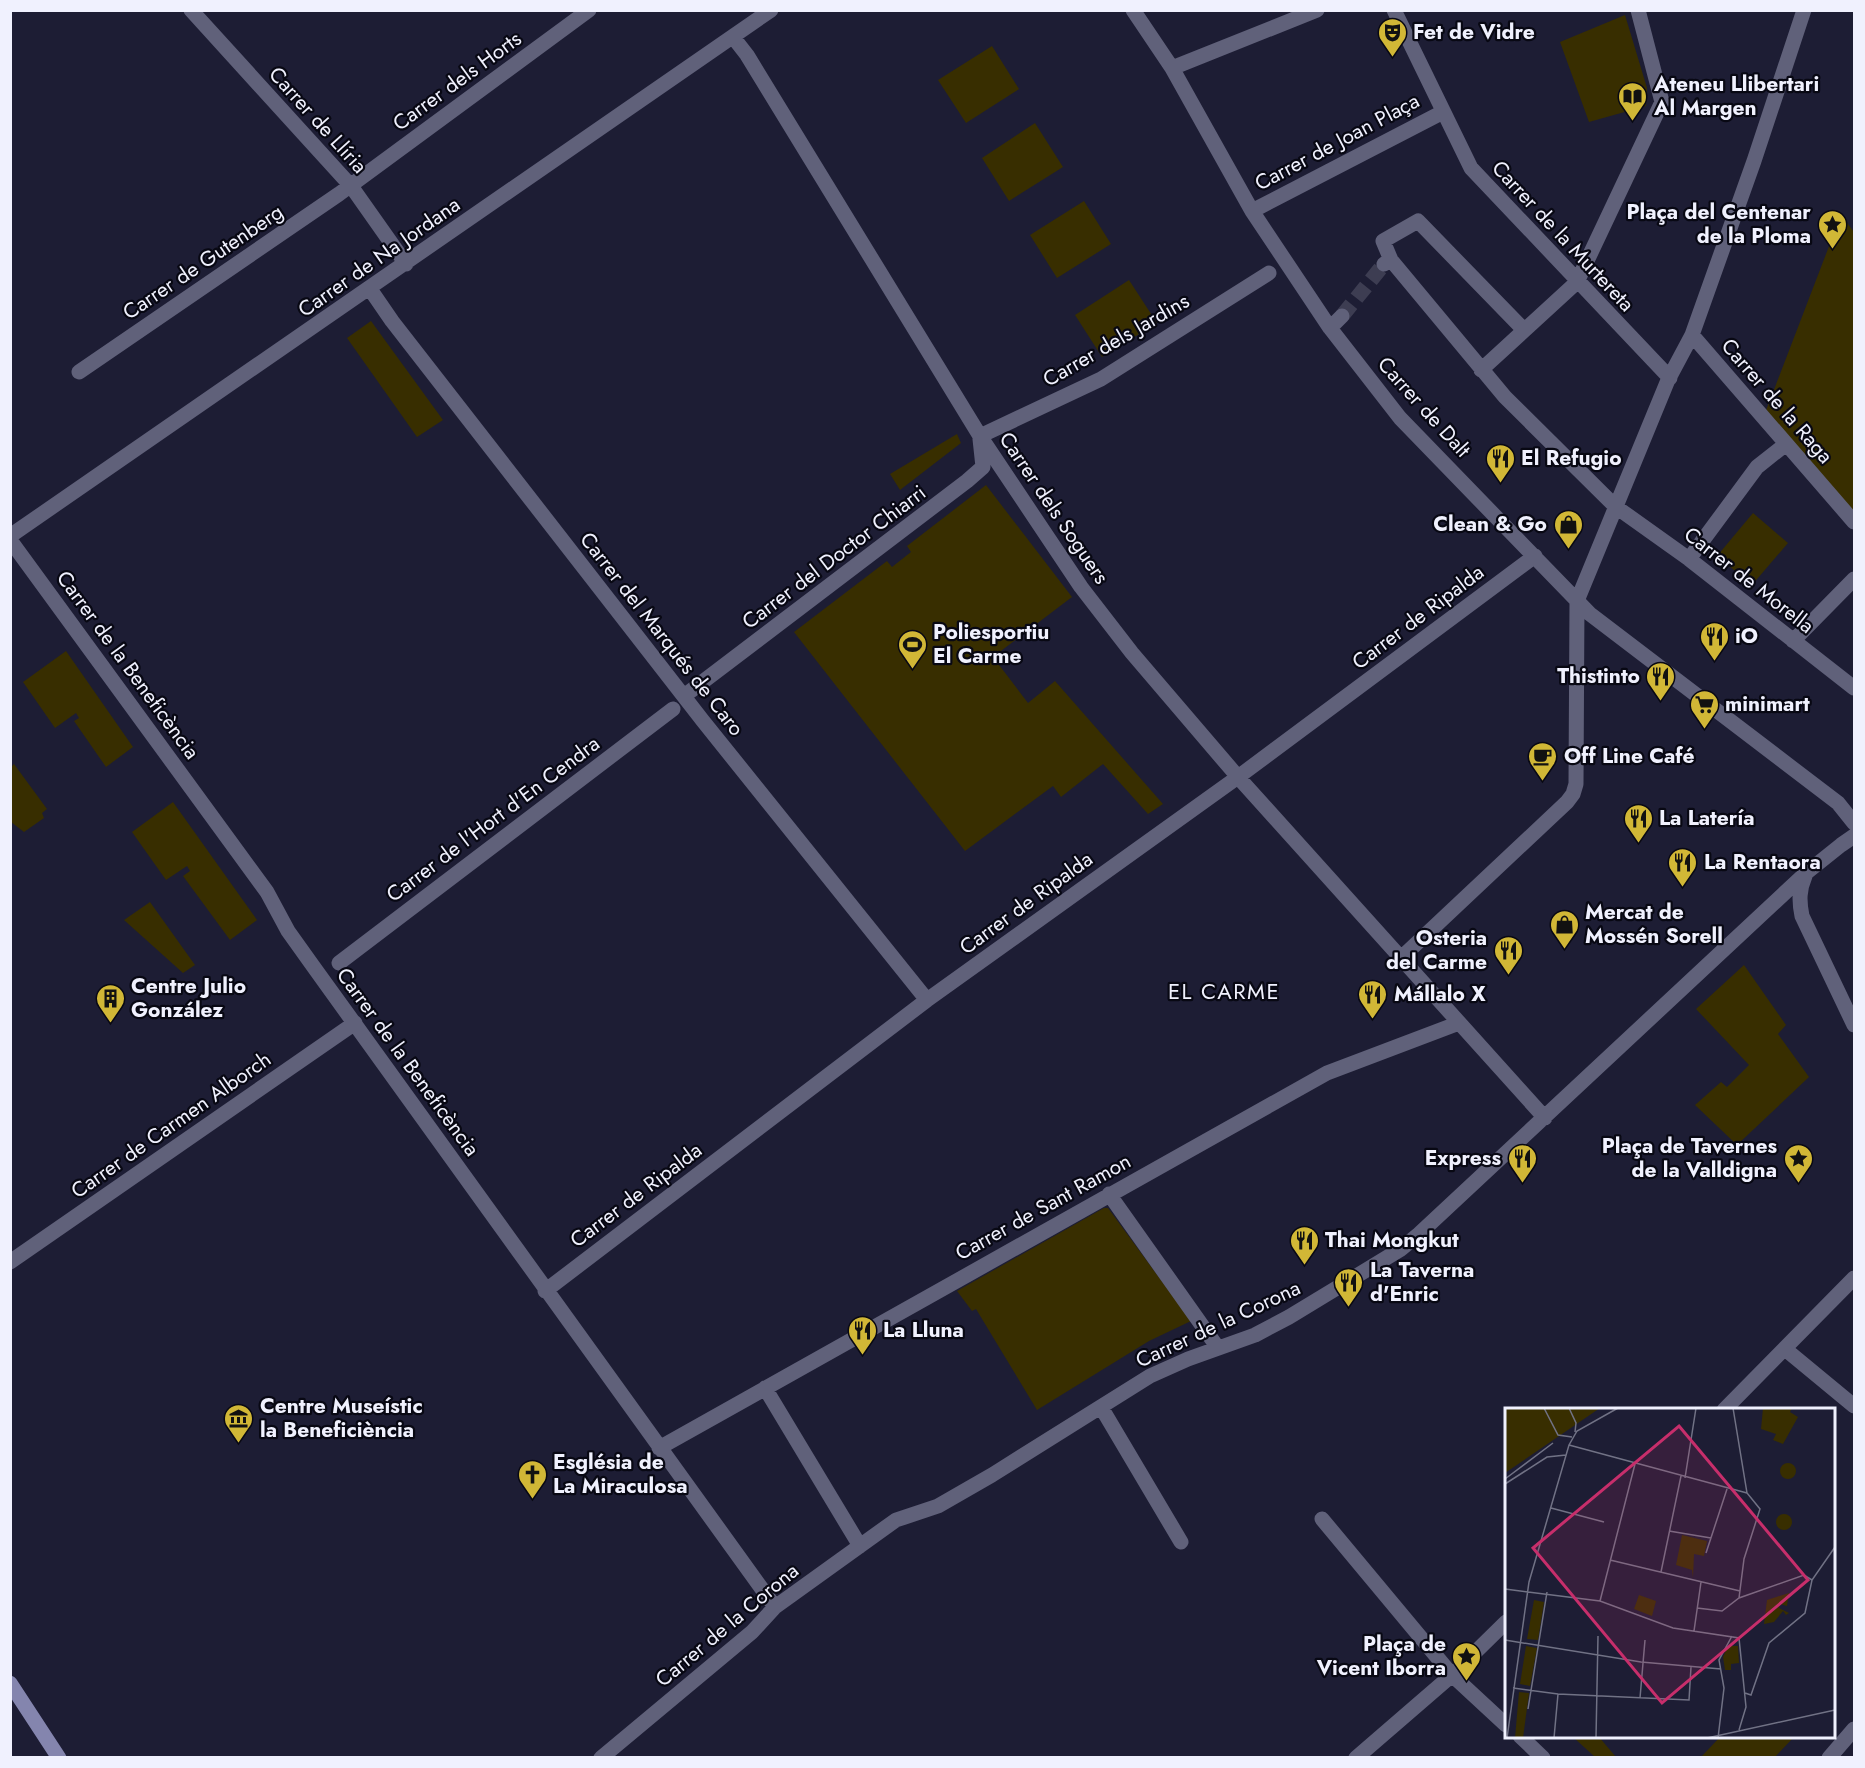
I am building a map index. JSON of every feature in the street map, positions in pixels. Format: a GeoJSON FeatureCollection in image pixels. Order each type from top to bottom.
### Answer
{"type":"FeatureCollection","features":[{"type":"Feature","properties":{"kind":"main road"},"geometry":{"type":"LineString","coordinates":[[10,1683],[60,1758]]}},
{"type":"Feature","properties":{"kind":"street","name":"Carrer de Llíria"},"geometry":{"type":"LineString","coordinates":[[191,10],[351,186],[406,264]]}},
{"type":"Feature","properties":{"kind":"street","name":"Carrer dels Horts"},"geometry":{"type":"LineString","coordinates":[[351,186],[589,10]]}},
{"type":"Feature","properties":{"kind":"street","name":"Carrer de Na Jordana"},"geometry":{"type":"LineString","coordinates":[[10,538],[771,10]]}},
{"type":"Feature","properties":{"kind":"street","name":"Carrer de Dalt"},"geometry":{"type":"LineString","coordinates":[[1133,10],[1172,68],[1252,211],[1330,328],[1400,418],[1590,614],[1838,803],[1854,823]]}},
{"type":"Feature","properties":{"kind":"street"},"geometry":{"type":"LineString","coordinates":[[1172,68],[1317,10]]}},
{"type":"Feature","properties":{"kind":"street","name":"Carrer de la Murtereta"},"geometry":{"type":"LineString","coordinates":[[1394,10],[1470,168],[1670,378]]}},
{"type":"Feature","properties":{"kind":"street"},"geometry":{"type":"LineString","coordinates":[[1480,370],[1577,282],[1662,102],[1638,10]]}},
{"type":"Feature","properties":{"kind":"street"},"geometry":{"type":"LineString","coordinates":[[1400,959],[1573,794],[1576,784],[1577,601],[1670,378],[1692,335],[1754,161],[1804,10]]}},
{"type":"Feature","properties":{"kind":"street","name":"Carrer dels Soguers"},"geometry":{"type":"LineString","coordinates":[[733,37],[753,65],[980,436],[1082,587],[1132,653],[1238,777],[1545,1118]]}},
{"type":"Feature","properties":{"kind":"street","name":"Carrer de Joan Plaça"},"geometry":{"type":"LineString","coordinates":[[1252,211],[1443,112]]}},
{"type":"Feature","properties":{"kind":"street","name":"Carrer de Gutenberg"},"geometry":{"type":"LineString","coordinates":[[79,372],[351,186]]}},
{"type":"Feature","properties":{"kind":"street","name":"Carrer de Morella"},"geometry":{"type":"LineString","coordinates":[[1524,330],[1418,221],[1383,241],[1388,262],[1480,370],[1616,507],[1689,559],[1854,688]]}},
{"type":"Feature","properties":{"kind":"street","name":"Carrer dels Jardins"},"geometry":{"type":"LineString","coordinates":[[980,436],[1101,379],[1269,273]]}},
{"type":"Feature","properties":{"kind":"street","name":"Carrer del Marqués de Caro"},"geometry":{"type":"LineString","coordinates":[[370,289],[392,321],[684,696],[927,1000]]}},
{"type":"Feature","properties":{"kind":"street"},"geometry":{"type":"LineString","coordinates":[[1330,328],[1341,315]]}},
{"type":"Feature","properties":{"kind":"street","name":"Carrer de la Raga"},"geometry":{"type":"LineString","coordinates":[[1692,335],[1854,522]]}},
{"type":"Feature","properties":{"kind":"street","name":"Carrer del Doctor Chiarri"},"geometry":{"type":"LineString","coordinates":[[684,696],[983,467],[980,436]]}},
{"type":"Feature","properties":{"kind":"street"},"geometry":{"type":"LineString","coordinates":[[1689,559],[1757,467],[1786,444]]}},
{"type":"Feature","properties":{"kind":"street","name":"Carrer de la Beneficència"},"geometry":{"type":"LineString","coordinates":[[10,538],[267,892],[288,931],[774,1607]]}},
{"type":"Feature","properties":{"kind":"street","name":"Carrer de Ripalda"},"geometry":{"type":"LineString","coordinates":[[545,1291],[927,1000],[1238,777],[1535,556]]}},
{"type":"Feature","properties":{"kind":"street"},"geometry":{"type":"LineString","coordinates":[[1793,641],[1854,579]]}},
{"type":"Feature","properties":{"kind":"street","name":"Carrer de l'Hort d'En Cendra"},"geometry":{"type":"LineString","coordinates":[[339,963],[673,709]]}},
{"type":"Feature","properties":{"kind":"street","name":"Carrer de la Corona"},"geometry":{"type":"LineString","coordinates":[[602,1758],[752,1632],[774,1607],[896,1520],[938,1506],[1150,1376],[1188,1359],[1255,1335],[1401,1249],[1545,1118],[1806,873],[1854,837]]}},
{"type":"Feature","properties":{"kind":"street"},"geometry":{"type":"LineString","coordinates":[[1806,873],[1800,888],[1799,904],[1802,916],[1854,1025]]}},
{"type":"Feature","properties":{"kind":"street","name":"Carrer de Carmen Alborch"},"geometry":{"type":"LineString","coordinates":[[10,1262],[355,1023]]}},
{"type":"Feature","properties":{"kind":"street","name":"Carrer de Sant Ramon"},"geometry":{"type":"LineString","coordinates":[[659,1448],[1327,1073],[1459,1023]]}},
{"type":"Feature","properties":{"kind":"street"},"geometry":{"type":"LineString","coordinates":[[1109,1194],[1218,1348]]}},
{"type":"Feature","properties":{"kind":"street"},"geometry":{"type":"LineString","coordinates":[[1726,1408],[1854,1278]]}},
{"type":"Feature","properties":{"kind":"street"},"geometry":{"type":"LineString","coordinates":[[1785,1349],[1854,1406]]}},
{"type":"Feature","properties":{"kind":"street"},"geometry":{"type":"LineString","coordinates":[[765,1388],[860,1546]]}},
{"type":"Feature","properties":{"kind":"street"},"geometry":{"type":"LineString","coordinates":[[1101,1407],[1181,1542]]}},
{"type":"Feature","properties":{"kind":"street"},"geometry":{"type":"LineString","coordinates":[[1322,1519],[1452,1675],[1505,1724]]}},
{"type":"Feature","properties":{"kind":"street"},"geometry":{"type":"LineString","coordinates":[[1356,1758],[1452,1675],[1505,1623]]}},
{"type":"Feature","properties":{"kind":"street"},"geometry":{"type":"LineString","coordinates":[[1829,1758],[1854,1729]]}},
{"type":"Feature","properties":{"kind":"street"},"geometry":{"type":"LineString","coordinates":[[1521,1738],[1543,1758]]}},
{"type":"Feature","properties":{"kind":"shaded area"},"geometry":{"type":"Polygon","coordinates":[[[1625,15],[1647,88],[1646,106],[1589,122],[1560,42],[1625,15]]]}},
{"type":"Feature","properties":{"kind":"shaded area"},"geometry":{"type":"Polygon","coordinates":[[[992,46],[1019,89],[966,123],[938,80],[992,46]]]}},
{"type":"Feature","properties":{"kind":"shaded area"},"geometry":{"type":"Polygon","coordinates":[[[1035,123],[1063,167],[1009,201],[982,158],[1035,123]]]}},
{"type":"Feature","properties":{"kind":"shaded area"},"geometry":{"type":"Polygon","coordinates":[[[1084,201],[1111,244],[1057,278],[1030,235],[1084,201]]]}},
{"type":"Feature","properties":{"kind":"shaded area"},"geometry":{"type":"Polygon","coordinates":[[[1841,215],[1854,232],[1854,515],[1765,413],[1841,215]]]}},
{"type":"Feature","properties":{"kind":"shaded area"},"geometry":{"type":"Polygon","coordinates":[[[1129,280],[1157,323],[1102,357],[1075,315],[1129,280]]]}},
{"type":"Feature","properties":{"kind":"shaded area"},"geometry":{"type":"Polygon","coordinates":[[[371,321],[443,420],[417,437],[347,338],[371,321]]]}},
{"type":"Feature","properties":{"kind":"shaded area"},"geometry":{"type":"Polygon","coordinates":[[[957,434],[961,443],[900,490],[890,474],[957,434]]]}},
{"type":"Feature","properties":{"kind":"shaded area","name":"Poliesportiu El Carme"},"geometry":{"type":"Polygon","coordinates":[[[986,485],[1072,597],[993,657],[1028,703],[1055,681],[1163,804],[1148,814],[1103,764],[1061,797],[1053,786],[965,851],[794,632],[887,561],[892,567],[911,552],[907,546],[986,485]]]}},
{"type":"Feature","properties":{"kind":"shaded area"},"geometry":{"type":"Polygon","coordinates":[[[1753,513],[1788,543],[1752,585],[1717,556],[1753,513]]]}},
{"type":"Feature","properties":{"kind":"shaded area"},"geometry":{"type":"Polygon","coordinates":[[[66,651],[133,747],[106,767],[74,721],[79,718],[76,713],[55,728],[23,682],[66,651]]]}},
{"type":"Feature","properties":{"kind":"shaded area"},"geometry":{"type":"Polygon","coordinates":[[[14,764],[47,809],[42,813],[44,818],[24,832],[11,822],[11,767],[14,764]]]}},
{"type":"Feature","properties":{"kind":"shaded area"},"geometry":{"type":"Polygon","coordinates":[[[173,802],[257,920],[230,940],[183,876],[190,871],[187,866],[166,880],[132,832],[173,802]]]}},
{"type":"Feature","properties":{"kind":"shaded area"},"geometry":{"type":"Polygon","coordinates":[[[150,902],[195,965],[183,973],[124,920],[150,902]]]}},
{"type":"Feature","properties":{"kind":"shaded area"},"geometry":{"type":"Polygon","coordinates":[[[1744,965],[1786,1025],[1778,1034],[1809,1077],[1737,1145],[1695,1105],[1721,1082],[1727,1087],[1749,1065],[1696,1009],[1744,965]]]}},
{"type":"Feature","properties":{"kind":"shaded area"},"geometry":{"type":"Polygon","coordinates":[[[1104,1208],[1108,1208],[1191,1321],[1149,1341],[1037,1410],[976,1309],[972,1311],[957,1291],[1104,1208]]]}},
{"type":"Feature","properties":{"kind":"shaded area"},"geometry":{"type":"Polygon","coordinates":[[[1574,1738],[1600,1738],[1616,1757],[1595,1757],[1574,1738]]]}},
{"type":"Feature","properties":{"kind":"shaded area"},"geometry":{"type":"Polygon","coordinates":[[[1719,1738],[1793,1738],[1775,1757],[1701,1757],[1719,1738]]]}},
{"type":"Feature","properties":{"kind":"tunnel"},"geometry":{"type":"LineString","coordinates":[[1342,316],[1384,264]]}},
{"type":"Feature","properties":{"kind":"place","name":"Fet de Vidre"},"geometry":{"type":"Point","coordinates":[1392,58]}},
{"type":"Feature","properties":{"kind":"place","name":"Ateneu Llibertari Al Margen"},"geometry":{"type":"Point","coordinates":[1633,122]}},
{"type":"Feature","properties":{"kind":"place","name":"Plaça del Centenar de la Ploma"},"geometry":{"type":"Point","coordinates":[1832,250]}},
{"type":"Feature","properties":{"kind":"place","name":"El Refugio"},"geometry":{"type":"Point","coordinates":[1500,484]}},
{"type":"Feature","properties":{"kind":"place","name":"Clean & Go"},"geometry":{"type":"Point","coordinates":[1568,550]}},
{"type":"Feature","properties":{"kind":"place","name":"iO"},"geometry":{"type":"Point","coordinates":[1714,662]}},
{"type":"Feature","properties":{"kind":"place","name":"Poliesportiu El Carme"},"geometry":{"type":"Point","coordinates":[912,670]}},
{"type":"Feature","properties":{"kind":"place","name":"Thistinto"},"geometry":{"type":"Point","coordinates":[1661,702]}},
{"type":"Feature","properties":{"kind":"place","name":"minimart"},"geometry":{"type":"Point","coordinates":[1704,730]}},
{"type":"Feature","properties":{"kind":"place","name":"Off Line Café"},"geometry":{"type":"Point","coordinates":[1543,782]}},
{"type":"Feature","properties":{"kind":"place","name":"La Latería"},"geometry":{"type":"Point","coordinates":[1638,844]}},
{"type":"Feature","properties":{"kind":"place","name":"La Rentaora"},"geometry":{"type":"Point","coordinates":[1683,888]}},
{"type":"Feature","properties":{"kind":"place","name":"Mercat de Mossén Sorell"},"geometry":{"type":"Point","coordinates":[1564,950]}},
{"type":"Feature","properties":{"kind":"place","name":"Osteria del Carme"},"geometry":{"type":"Point","coordinates":[1508,976]}},
{"type":"Feature","properties":{"kind":"place","name":"Mállalo X"},"geometry":{"type":"Point","coordinates":[1373,1020]}},
{"type":"Feature","properties":{"kind":"place","name":"Centre Julio González"},"geometry":{"type":"Point","coordinates":[110,1024]}},
{"type":"Feature","properties":{"kind":"place","name":"Express"},"geometry":{"type":"Point","coordinates":[1522,1184]}},
{"type":"Feature","properties":{"kind":"place","name":"Plaça de Tavernes de la Valldigna"},"geometry":{"type":"Point","coordinates":[1798,1184]}},
{"type":"Feature","properties":{"kind":"place","name":"Thai Mongkut"},"geometry":{"type":"Point","coordinates":[1304,1266]}},
{"type":"Feature","properties":{"kind":"place","name":"La Taverna d'Enric"},"geometry":{"type":"Point","coordinates":[1349,1308]}},
{"type":"Feature","properties":{"kind":"place","name":"La Lluna"},"geometry":{"type":"Point","coordinates":[862,1356]}},
{"type":"Feature","properties":{"kind":"place","name":"Centre Museístic la Beneficiència"},"geometry":{"type":"Point","coordinates":[239,1444]}},
{"type":"Feature","properties":{"kind":"place","name":"Església de La Miraculosa"},"geometry":{"type":"Point","coordinates":[532,1500]}},
{"type":"Feature","properties":{"kind":"place","name":"Plaça de Vicent Iborra"},"geometry":{"type":"Point","coordinates":[1467,1682]}},
{"type":"Feature","properties":{"kind":"district","name":"EL CARME"},"geometry":{"type":"Point","coordinates":[1224,991]}}]}
